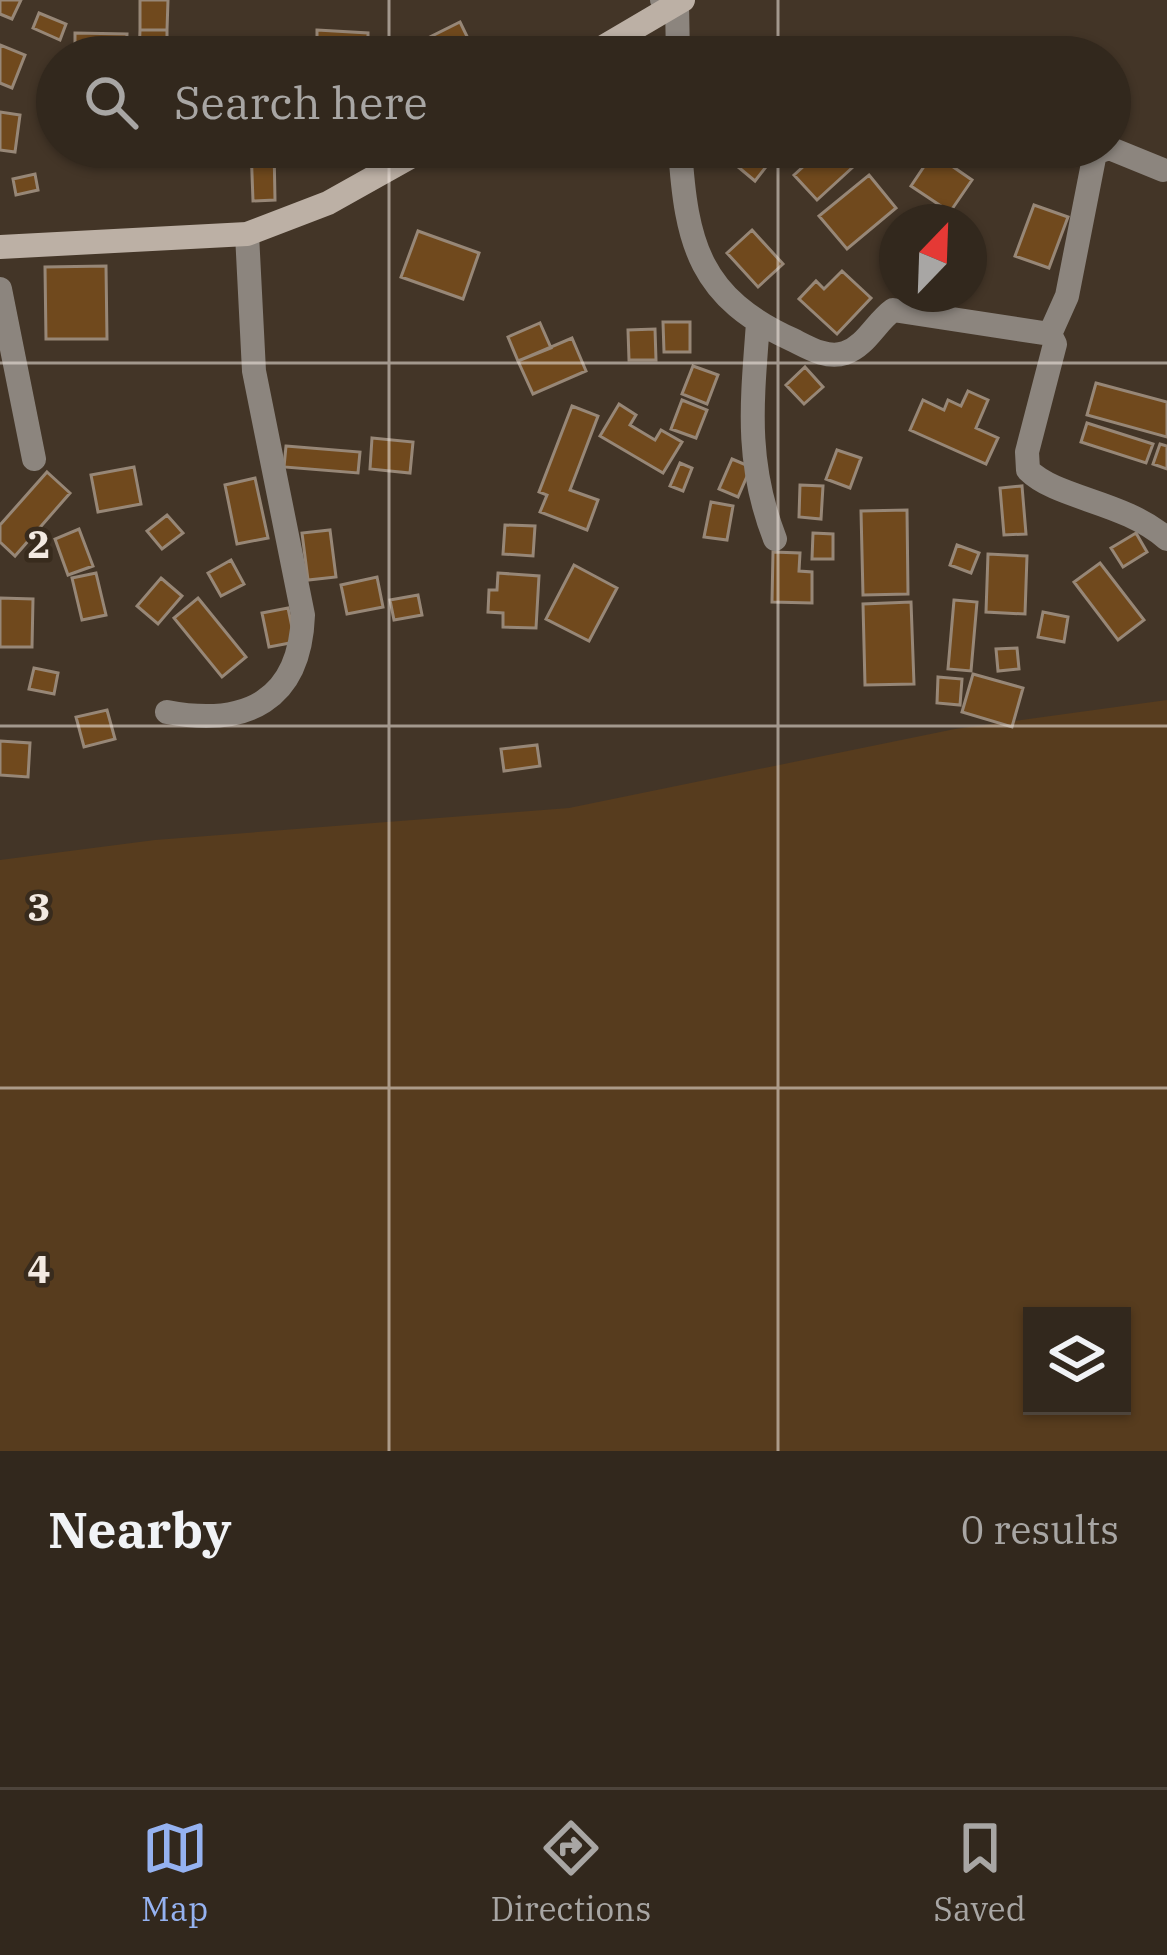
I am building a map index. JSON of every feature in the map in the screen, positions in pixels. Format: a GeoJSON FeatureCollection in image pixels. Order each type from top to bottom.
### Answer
{"type":"FeatureCollection","features":[{"type":"Feature","properties":{"kind":"main road"},"geometry":{"type":"LineString","coordinates":[[619,36],[674,1]]}},
{"type":"Feature","properties":{"kind":"main road"},"geometry":{"type":"LineString","coordinates":[[0,247],[247,234],[328,203],[390,168]]}},
{"type":"Feature","properties":{"kind":"street"},"geometry":{"type":"LineString","coordinates":[[674,1],[676,36]]}},
{"type":"Feature","properties":{"kind":"street"},"geometry":{"type":"LineString","coordinates":[[1131,157],[1163,170]]}},
{"type":"Feature","properties":{"kind":"street"},"geometry":{"type":"LineString","coordinates":[[684,168],[699,259],[715,289],[758,323],[811,349],[840,355],[893,310],[1050,334]]}},
{"type":"Feature","properties":{"kind":"street"},"geometry":{"type":"LineString","coordinates":[[1050,334],[1067,296],[1092,168]]}},
{"type":"Feature","properties":{"kind":"street"},"geometry":{"type":"LineString","coordinates":[[167,712],[232,716],[264,703],[287,678],[302,649],[303,615],[254,370],[247,234]]}},
{"type":"Feature","properties":{"kind":"street"},"geometry":{"type":"LineString","coordinates":[[0,289],[34,459]]}},
{"type":"Feature","properties":{"kind":"street"},"geometry":{"type":"LineString","coordinates":[[758,323],[752,448],[755,489],[775,538]]}},
{"type":"Feature","properties":{"kind":"street"},"geometry":{"type":"LineString","coordinates":[[1050,334],[1055,344],[1027,452],[1028,470],[1045,482],[1138,516],[1167,539]]}},
{"type":"Feature","properties":{"kind":"shaded area"},"geometry":{"type":"Polygon","coordinates":[[[1167,700],[1167,1451],[0,1451],[0,860],[155,840],[569,808],[955,729],[1167,700]]]}},
{"type":"Feature","properties":{"kind":"building"},"geometry":{"type":"Polygon","coordinates":[[[0,0],[21,0],[12,19],[0,14],[0,0]]]}},
{"type":"Feature","properties":{"kind":"building"},"geometry":{"type":"Polygon","coordinates":[[[140,0],[168,0],[167,30],[140,30],[140,0]]]}},
{"type":"Feature","properties":{"kind":"building"},"geometry":{"type":"Polygon","coordinates":[[[39,13],[66,24],[62,36],[33,28],[39,13]]]}},
{"type":"Feature","properties":{"kind":"building"},"geometry":{"type":"Polygon","coordinates":[[[460,22],[467,36],[432,36],[460,22]]]}},
{"type":"Feature","properties":{"kind":"building"},"geometry":{"type":"Polygon","coordinates":[[[140,30],[167,30],[167,36],[140,36],[140,30]]]}},
{"type":"Feature","properties":{"kind":"building"},"geometry":{"type":"Polygon","coordinates":[[[317,30],[368,33],[368,36],[317,36],[317,30]]]}},
{"type":"Feature","properties":{"kind":"building"},"geometry":{"type":"Polygon","coordinates":[[[75,33],[127,34],[127,36],[75,33]]]}},
{"type":"Feature","properties":{"kind":"building"},"geometry":{"type":"Polygon","coordinates":[[[0,45],[25,55],[12,88],[0,83],[0,45]]]}},
{"type":"Feature","properties":{"kind":"building"},"geometry":{"type":"Polygon","coordinates":[[[0,112],[20,115],[15,152],[0,150],[0,112]]]}},
{"type":"Feature","properties":{"kind":"building"},"geometry":{"type":"Polygon","coordinates":[[[252,168],[274,168],[275,200],[253,201],[252,168]]]}},
{"type":"Feature","properties":{"kind":"building"},"geometry":{"type":"Polygon","coordinates":[[[739,168],[765,168],[755,181],[739,168]]]}},
{"type":"Feature","properties":{"kind":"building"},"geometry":{"type":"Polygon","coordinates":[[[802,168],[852,168],[817,200],[794,175],[802,168]]]}},
{"type":"Feature","properties":{"kind":"building"},"geometry":{"type":"Polygon","coordinates":[[[923,168],[955,168],[972,180],[956,204],[938,204],[911,186],[923,168]]]}},
{"type":"Feature","properties":{"kind":"building"},"geometry":{"type":"Polygon","coordinates":[[[35,174],[38,190],[16,195],[13,179],[35,174]]]}},
{"type":"Feature","properties":{"kind":"building"},"geometry":{"type":"Polygon","coordinates":[[[869,175],[893,204],[879,204],[879,222],[847,249],[819,216],[869,175]]]}},
{"type":"Feature","properties":{"kind":"building"},"geometry":{"type":"Polygon","coordinates":[[[1034,205],[1068,217],[1049,268],[1015,256],[1034,205]]]}},
{"type":"Feature","properties":{"kind":"building"},"geometry":{"type":"Polygon","coordinates":[[[752,230],[783,264],[758,287],[727,253],[752,230]]]}},
{"type":"Feature","properties":{"kind":"building"},"geometry":{"type":"Polygon","coordinates":[[[418,231],[479,253],[463,299],[401,277],[418,231]]]}},
{"type":"Feature","properties":{"kind":"building"},"geometry":{"type":"Polygon","coordinates":[[[106,266],[107,339],[46,339],[45,267],[106,266]]]}},
{"type":"Feature","properties":{"kind":"building"},"geometry":{"type":"Polygon","coordinates":[[[842,271],[871,298],[837,334],[799,299],[816,281],[824,289],[842,271]]]}},
{"type":"Feature","properties":{"kind":"building"},"geometry":{"type":"Polygon","coordinates":[[[663,322],[690,322],[690,352],[664,352],[663,322]]]}},
{"type":"Feature","properties":{"kind":"building"},"geometry":{"type":"Polygon","coordinates":[[[540,323],[551,348],[518,361],[508,337],[540,323]]]}},
{"type":"Feature","properties":{"kind":"building"},"geometry":{"type":"Polygon","coordinates":[[[655,329],[656,360],[629,360],[628,330],[655,329]]]}},
{"type":"Feature","properties":{"kind":"building"},"geometry":{"type":"Polygon","coordinates":[[[572,338],[586,371],[533,394],[518,361],[572,338]]]}},
{"type":"Feature","properties":{"kind":"building"},"geometry":{"type":"Polygon","coordinates":[[[693,366],[718,375],[707,404],[682,394],[693,366]]]}},
{"type":"Feature","properties":{"kind":"building"},"geometry":{"type":"Polygon","coordinates":[[[805,367],[823,387],[804,404],[786,385],[805,367]]]}},
{"type":"Feature","properties":{"kind":"building"},"geometry":{"type":"Polygon","coordinates":[[[1096,383],[1167,402],[1167,437],[1087,415],[1096,383]]]}},
{"type":"Feature","properties":{"kind":"building"},"geometry":{"type":"Polygon","coordinates":[[[968,391],[988,400],[976,428],[998,438],[986,464],[910,430],[923,400],[944,410],[948,400],[961,406],[968,391]]]}},
{"type":"Feature","properties":{"kind":"building"},"geometry":{"type":"Polygon","coordinates":[[[682,400],[707,410],[696,438],[671,429],[682,400]]]}},
{"type":"Feature","properties":{"kind":"building"},"geometry":{"type":"Polygon","coordinates":[[[619,404],[636,415],[630,425],[655,440],[661,430],[682,442],[663,473],[600,436],[619,404]]]}},
{"type":"Feature","properties":{"kind":"building"},"geometry":{"type":"Polygon","coordinates":[[[572,406],[598,416],[570,490],[598,500],[587,530],[540,512],[547,495],[539,492],[572,406]]]}},
{"type":"Feature","properties":{"kind":"building"},"geometry":{"type":"Polygon","coordinates":[[[1087,423],[1153,444],[1146,463],[1081,442],[1087,423]]]}},
{"type":"Feature","properties":{"kind":"building"},"geometry":{"type":"Polygon","coordinates":[[[372,438],[413,442],[410,473],[370,469],[372,438]]]}},
{"type":"Feature","properties":{"kind":"building"},"geometry":{"type":"Polygon","coordinates":[[[1160,444],[1167,446],[1167,469],[1153,464],[1160,444]]]}},
{"type":"Feature","properties":{"kind":"building"},"geometry":{"type":"Polygon","coordinates":[[[286,446],[360,452],[358,473],[284,467],[286,446]]]}},
{"type":"Feature","properties":{"kind":"building"},"geometry":{"type":"Polygon","coordinates":[[[837,450],[861,458],[850,488],[826,479],[837,450]]]}},
{"type":"Feature","properties":{"kind":"building"},"geometry":{"type":"Polygon","coordinates":[[[732,459],[751,467],[738,497],[719,489],[732,459]]]}},
{"type":"Feature","properties":{"kind":"building"},"geometry":{"type":"Polygon","coordinates":[[[680,463],[692,468],[683,491],[670,486],[680,463]]]}},
{"type":"Feature","properties":{"kind":"building"},"geometry":{"type":"Polygon","coordinates":[[[134,467],[141,504],[98,512],[91,475],[134,467]]]}},
{"type":"Feature","properties":{"kind":"building"},"geometry":{"type":"Polygon","coordinates":[[[47,472],[70,493],[15,556],[0,542],[0,525],[47,472]]]}},
{"type":"Feature","properties":{"kind":"building"},"geometry":{"type":"Polygon","coordinates":[[[255,478],[268,538],[237,544],[225,485],[255,478]]]}},
{"type":"Feature","properties":{"kind":"building"},"geometry":{"type":"Polygon","coordinates":[[[800,485],[823,486],[821,519],[799,517],[800,485]]]}},
{"type":"Feature","properties":{"kind":"building"},"geometry":{"type":"Polygon","coordinates":[[[1022,486],[1026,534],[1004,535],[1000,488],[1022,486]]]}},
{"type":"Feature","properties":{"kind":"building"},"geometry":{"type":"Polygon","coordinates":[[[711,502],[733,506],[727,540],[704,537],[711,502]]]}},
{"type":"Feature","properties":{"kind":"building"},"geometry":{"type":"Polygon","coordinates":[[[907,510],[908,594],[863,595],[861,511],[907,510]]]}},
{"type":"Feature","properties":{"kind":"building"},"geometry":{"type":"Polygon","coordinates":[[[167,515],[183,533],[162,549],[147,531],[167,515]]]}},
{"type":"Feature","properties":{"kind":"building"},"geometry":{"type":"Polygon","coordinates":[[[505,525],[535,526],[533,556],[503,554],[505,525]]]}},
{"type":"Feature","properties":{"kind":"building"},"geometry":{"type":"Polygon","coordinates":[[[79,529],[93,566],[68,575],[55,539],[79,529]]]}},
{"type":"Feature","properties":{"kind":"building"},"geometry":{"type":"Polygon","coordinates":[[[330,530],[336,577],[308,580],[302,533],[330,530]]]}},
{"type":"Feature","properties":{"kind":"building"},"geometry":{"type":"Polygon","coordinates":[[[813,533],[833,534],[833,559],[812,559],[813,533]]]}},
{"type":"Feature","properties":{"kind":"building"},"geometry":{"type":"Polygon","coordinates":[[[1136,533],[1147,552],[1123,567],[1111,548],[1136,533]]]}},
{"type":"Feature","properties":{"kind":"building"},"geometry":{"type":"Polygon","coordinates":[[[957,545],[979,553],[971,573],[950,565],[957,545]]]}},
{"type":"Feature","properties":{"kind":"building"},"geometry":{"type":"Polygon","coordinates":[[[773,552],[800,553],[799,571],[812,572],[812,603],[772,602],[773,552]]]}},
{"type":"Feature","properties":{"kind":"building"},"geometry":{"type":"Polygon","coordinates":[[[988,554],[1027,556],[1025,614],[986,612],[988,554]]]}},
{"type":"Feature","properties":{"kind":"building"},"geometry":{"type":"Polygon","coordinates":[[[231,560],[244,584],[221,596],[208,573],[231,560]]]}},
{"type":"Feature","properties":{"kind":"building"},"geometry":{"type":"Polygon","coordinates":[[[1100,563],[1144,620],[1118,640],[1074,582],[1100,563]]]}},
{"type":"Feature","properties":{"kind":"building"},"geometry":{"type":"Polygon","coordinates":[[[574,565],[617,588],[589,641],[546,619],[574,565]]]}},
{"type":"Feature","properties":{"kind":"building"},"geometry":{"type":"Polygon","coordinates":[[[96,573],[106,615],[82,620],[72,578],[96,573]]]}},
{"type":"Feature","properties":{"kind":"building"},"geometry":{"type":"Polygon","coordinates":[[[498,573],[539,576],[536,628],[503,627],[503,613],[488,612],[489,590],[497,590],[498,573]]]}},
{"type":"Feature","properties":{"kind":"building"},"geometry":{"type":"Polygon","coordinates":[[[377,577],[383,607],[347,614],[341,585],[377,577]]]}},
{"type":"Feature","properties":{"kind":"building"},"geometry":{"type":"Polygon","coordinates":[[[161,578],[182,596],[158,624],[137,606],[161,578]]]}},
{"type":"Feature","properties":{"kind":"building"},"geometry":{"type":"Polygon","coordinates":[[[418,595],[422,615],[394,620],[390,600],[418,595]]]}},
{"type":"Feature","properties":{"kind":"building"},"geometry":{"type":"Polygon","coordinates":[[[0,598],[33,599],[32,647],[0,647],[0,598]]]}},
{"type":"Feature","properties":{"kind":"building"},"geometry":{"type":"Polygon","coordinates":[[[198,598],[246,657],[222,677],[174,618],[198,598]]]}},
{"type":"Feature","properties":{"kind":"building"},"geometry":{"type":"Polygon","coordinates":[[[954,600],[977,602],[971,671],[948,669],[954,600]]]}},
{"type":"Feature","properties":{"kind":"building"},"geometry":{"type":"Polygon","coordinates":[[[911,602],[914,684],[865,685],[863,604],[911,602]]]}},
{"type":"Feature","properties":{"kind":"building"},"geometry":{"type":"Polygon","coordinates":[[[288,608],[295,642],[269,647],[262,613],[288,608]]]}},
{"type":"Feature","properties":{"kind":"building"},"geometry":{"type":"Polygon","coordinates":[[[1043,612],[1068,617],[1064,642],[1038,637],[1043,612]]]}},
{"type":"Feature","properties":{"kind":"building"},"geometry":{"type":"Polygon","coordinates":[[[1017,648],[1019,669],[998,671],[996,649],[1017,648]]]}},
{"type":"Feature","properties":{"kind":"building"},"geometry":{"type":"Polygon","coordinates":[[[34,668],[58,673],[54,694],[29,689],[34,668]]]}},
{"type":"Feature","properties":{"kind":"building"},"geometry":{"type":"Polygon","coordinates":[[[973,674],[1023,688],[1012,727],[962,712],[973,674]]]}},
{"type":"Feature","properties":{"kind":"building"},"geometry":{"type":"Polygon","coordinates":[[[938,677],[962,679],[960,705],[937,703],[938,677]]]}},
{"type":"Feature","properties":{"kind":"building"},"geometry":{"type":"Polygon","coordinates":[[[107,710],[115,739],[84,747],[76,717],[107,710]]]}},
{"type":"Feature","properties":{"kind":"building"},"geometry":{"type":"Polygon","coordinates":[[[0,741],[30,743],[28,777],[0,775],[0,741]]]}},
{"type":"Feature","properties":{"kind":"building"},"geometry":{"type":"Polygon","coordinates":[[[537,745],[540,766],[504,771],[501,749],[537,745]]]}}]}
